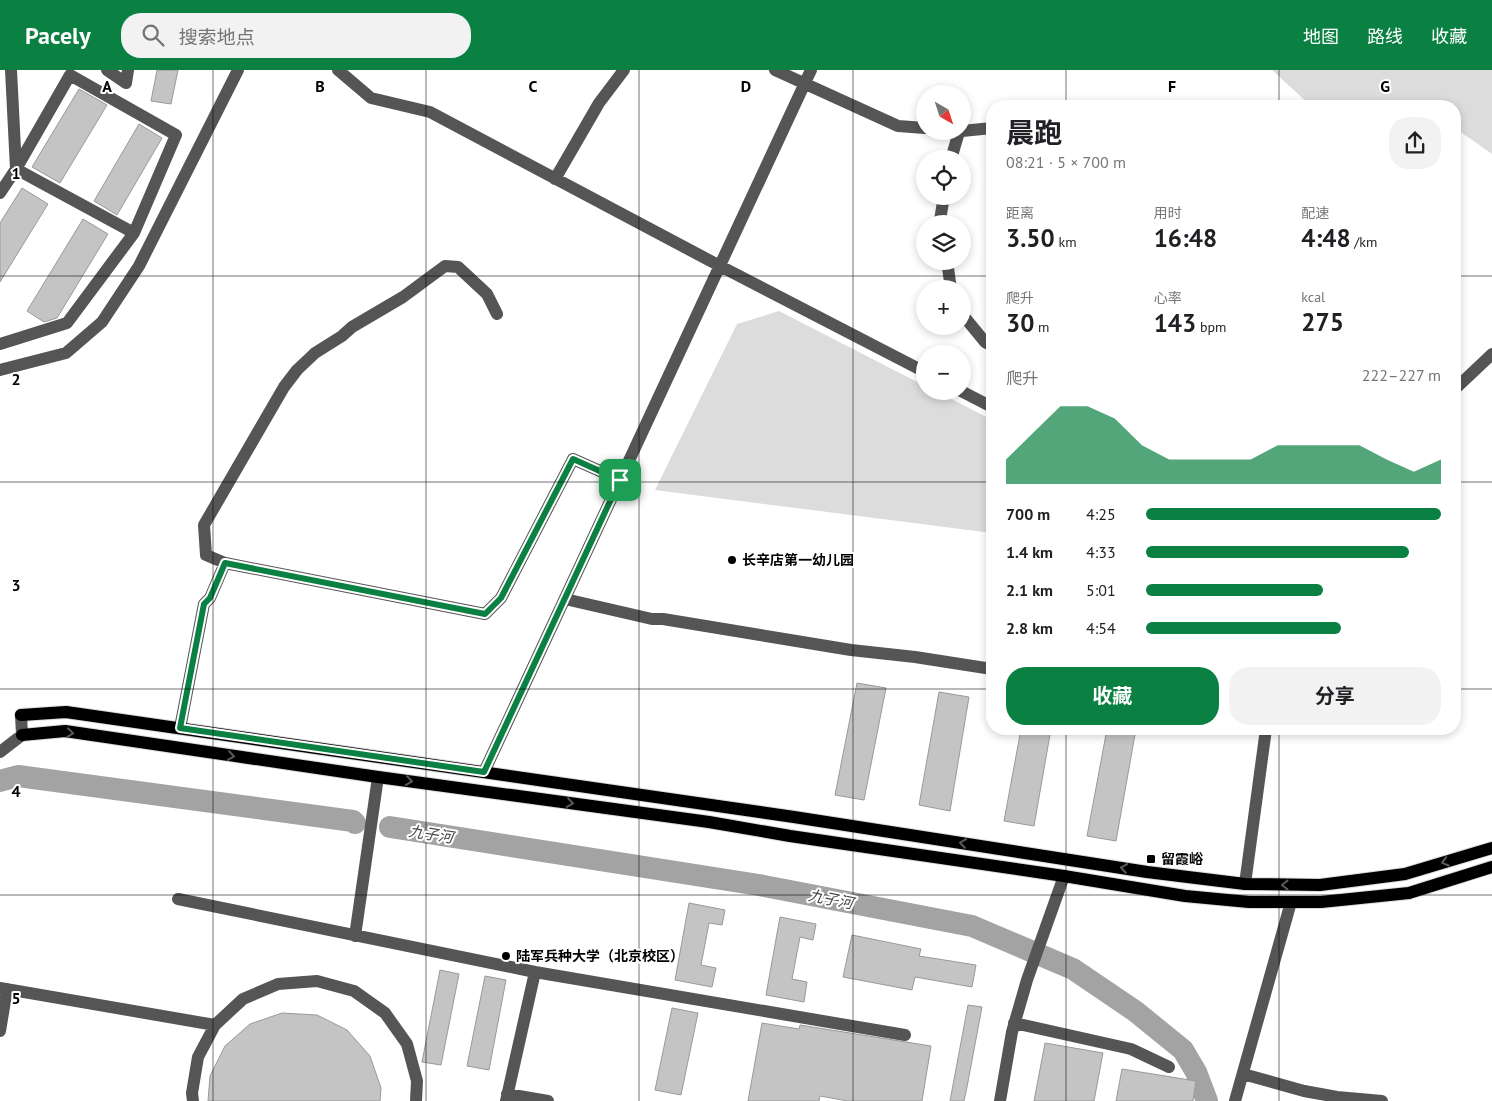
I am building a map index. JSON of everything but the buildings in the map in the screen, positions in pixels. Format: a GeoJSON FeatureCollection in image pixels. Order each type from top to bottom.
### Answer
{"type":"FeatureCollection","features":[{"type":"Feature","properties":{"kind":"main road"},"geometry":{"type":"LineString","coordinates":[[21,715],[66,712],[794,817],[1147,872],[1245,884],[1320,885],[1405,874],[1492,848]]}},
{"type":"Feature","properties":{"kind":"main road"},"geometry":{"type":"LineString","coordinates":[[22,735],[65,732],[709,822],[1185,896],[1249,902],[1321,902],[1408,893],[1492,867]]}},
{"type":"Feature","properties":{"kind":"street"},"geometry":{"type":"LineString","coordinates":[[11,70],[16,168]]}},
{"type":"Feature","properties":{"kind":"street"},"geometry":{"type":"LineString","coordinates":[[106,70],[126,83],[128,70]]}},
{"type":"Feature","properties":{"kind":"street"},"geometry":{"type":"LineString","coordinates":[[0,370],[66,353],[102,322],[139,266],[238,70]]}},
{"type":"Feature","properties":{"kind":"street"},"geometry":{"type":"LineString","coordinates":[[338,70],[371,98],[430,112],[916,367]]}},
{"type":"Feature","properties":{"kind":"street"},"geometry":{"type":"LineString","coordinates":[[555,179],[599,103],[624,70]]}},
{"type":"Feature","properties":{"kind":"street"},"geometry":{"type":"LineString","coordinates":[[775,70],[898,126],[916,127]]}},
{"type":"Feature","properties":{"kind":"street"},"geometry":{"type":"LineString","coordinates":[[484,772],[811,70]]}},
{"type":"Feature","properties":{"kind":"street"},"geometry":{"type":"LineString","coordinates":[[0,193],[70,75],[176,135],[134,232],[67,323],[0,344]]}},
{"type":"Feature","properties":{"kind":"street"},"geometry":{"type":"LineString","coordinates":[[971,130],[986,129]]}},
{"type":"Feature","properties":{"kind":"street"},"geometry":{"type":"LineString","coordinates":[[16,168],[134,232]]}},
{"type":"Feature","properties":{"kind":"street"},"geometry":{"type":"LineString","coordinates":[[497,314],[487,294],[480,287],[458,267],[445,266],[403,297],[352,327],[342,336],[314,353],[284,386],[204,525],[206,555],[225,563],[485,614],[501,598],[573,459],[620,480]]}},
{"type":"Feature","properties":{"kind":"street"},"geometry":{"type":"LineString","coordinates":[[971,325],[986,343]]}},
{"type":"Feature","properties":{"kind":"street"},"geometry":{"type":"LineString","coordinates":[[1461,383],[1492,354]]}},
{"type":"Feature","properties":{"kind":"street"},"geometry":{"type":"LineString","coordinates":[[971,396],[986,404]]}},
{"type":"Feature","properties":{"kind":"street"},"geometry":{"type":"LineString","coordinates":[[180,728],[204,604],[210,598],[225,563]]}},
{"type":"Feature","properties":{"kind":"street"},"geometry":{"type":"LineString","coordinates":[[565,599],[652,619],[663,619],[851,650],[915,657],[986,668]]}},
{"type":"Feature","properties":{"kind":"street"},"geometry":{"type":"LineString","coordinates":[[0,752],[22,735],[21,715]]}},
{"type":"Feature","properties":{"kind":"street"},"geometry":{"type":"LineString","coordinates":[[1245,884],[1265,735]]}},
{"type":"Feature","properties":{"kind":"street"},"geometry":{"type":"LineString","coordinates":[[355,936],[378,777]]}},
{"type":"Feature","properties":{"kind":"street"},"geometry":{"type":"LineString","coordinates":[[1000,1101],[1014,1023],[1047,921],[1064,876]]}},
{"type":"Feature","properties":{"kind":"street"},"geometry":{"type":"LineString","coordinates":[[178,899],[535,972],[905,1035]]}},
{"type":"Feature","properties":{"kind":"street"},"geometry":{"type":"LineString","coordinates":[[1235,1101],[1291,902]]}},
{"type":"Feature","properties":{"kind":"street"},"geometry":{"type":"LineString","coordinates":[[535,972],[507,1097],[548,1101]]}},
{"type":"Feature","properties":{"kind":"street"},"geometry":{"type":"LineString","coordinates":[[193,1101],[192,1093],[198,1057],[215,1025],[243,999],[278,984],[317,981],[354,991],[385,1013],[407,1044],[417,1081],[416,1101]]}},
{"type":"Feature","properties":{"kind":"street"},"geometry":{"type":"LineString","coordinates":[[0,1031],[3,988],[215,1025]]}},
{"type":"Feature","properties":{"kind":"street"},"geometry":{"type":"LineString","coordinates":[[1014,1023],[1131,1049],[1170,1067]]}},
{"type":"Feature","properties":{"kind":"street"},"geometry":{"type":"LineString","coordinates":[[1243,1074],[1304,1091],[1382,1101]]}},
{"type":"Feature","properties":{"kind":"shaded area"},"geometry":{"type":"Polygon","coordinates":[[[1272,70],[1492,70],[1492,154],[1461,132],[1461,100],[1304,100],[1272,70]]]}},
{"type":"Feature","properties":{"kind":"shaded area"},"geometry":{"type":"Polygon","coordinates":[[[779,311],[916,381],[916,400],[953,400],[986,417],[986,532],[655,490],[737,324],[779,311]]]}},
{"type":"Feature","properties":{"kind":"waterway","name":"九子河"},"geometry":{"type":"LineString","coordinates":[[0,781],[18,776],[353,821],[355,823]]}},
{"type":"Feature","properties":{"kind":"waterway","name":"九子河"},"geometry":{"type":"LineString","coordinates":[[390,827],[759,885],[972,926],[1073,969],[1135,1011],[1183,1050],[1196,1072],[1207,1101]]}},
{"type":"Feature","properties":{"kind":"place","name":"长辛店第一幼儿园"},"geometry":{"type":"Point","coordinates":[732,560]}},
{"type":"Feature","properties":{"kind":"place","name":"留霞峪"},"geometry":{"type":"Point","coordinates":[1151,859]}},
{"type":"Feature","properties":{"kind":"place","name":"陆军兵种大学（北京校区）"},"geometry":{"type":"Point","coordinates":[506,956]}},
{"type":"Feature","properties":{"kind":"route"},"geometry":{"type":"LineString","coordinates":[[573,459],[620,480],[484,772],[180,728],[204,604],[210,598],[225,563],[485,614],[501,598],[573,459]]}}]}
